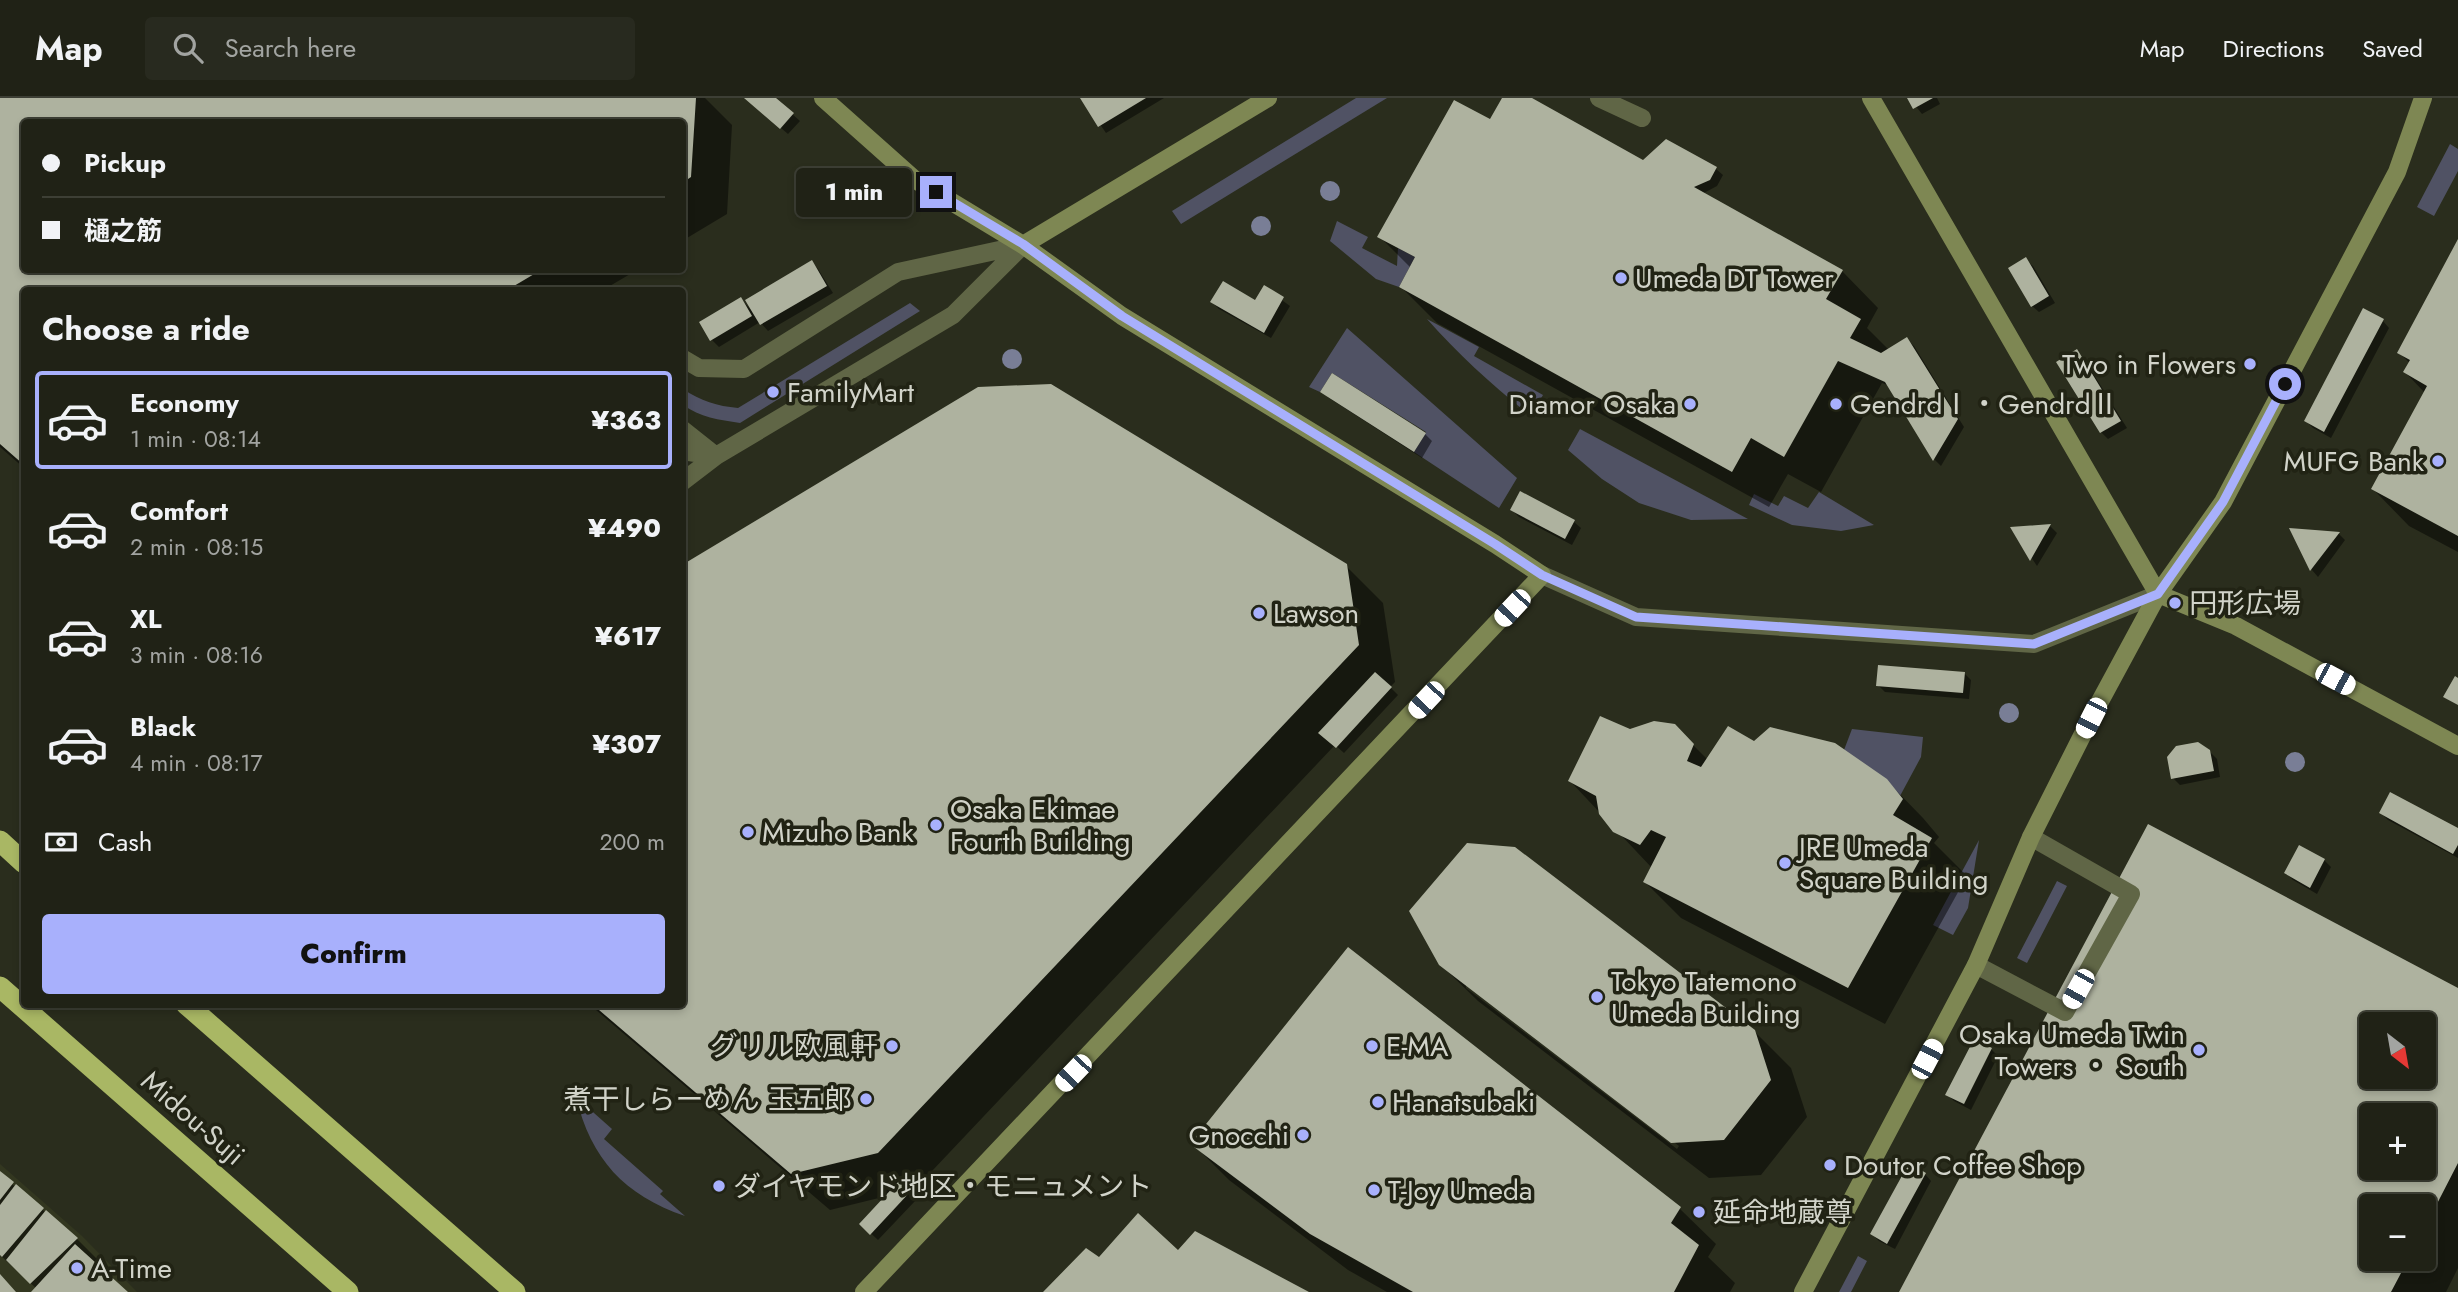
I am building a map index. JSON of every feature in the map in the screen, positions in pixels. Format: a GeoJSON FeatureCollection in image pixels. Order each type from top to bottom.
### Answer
{"type":"FeatureCollection","features":[{"type":"Feature","properties":{"kind":"highway"},"geometry":{"type":"LineString","coordinates":[[0,841],[21,860]]}},
{"type":"Feature","properties":{"kind":"highway","name":"Midou-Suji"},"geometry":{"type":"LineString","coordinates":[[0,986],[21,1004]]}},
{"type":"Feature","properties":{"kind":"highway","name":"Midou-Suji"},"geometry":{"type":"LineString","coordinates":[[25,1008],[348,1292]]}},
{"type":"Feature","properties":{"kind":"highway"},"geometry":{"type":"LineString","coordinates":[[191,1008],[515,1292]]}},
{"type":"Feature","properties":{"kind":"street"},"geometry":{"type":"LineString","coordinates":[[823,98],[914,178],[1023,244],[1122,316],[1542,575],[1636,617],[2034,644],[2158,594]]}},
{"type":"Feature","properties":{"kind":"street"},"geometry":{"type":"LineString","coordinates":[[686,479],[716,456],[953,315],[1023,244],[1268,98]]}},
{"type":"Feature","properties":{"kind":"street"},"geometry":{"type":"LineString","coordinates":[[1599,98],[1642,118]]}},
{"type":"Feature","properties":{"kind":"street"},"geometry":{"type":"LineString","coordinates":[[1871,98],[2158,594],[2236,626],[2458,746]]}},
{"type":"Feature","properties":{"kind":"street"},"geometry":{"type":"LineString","coordinates":[[1803,1292],[1976,965],[2031,837],[2091,718],[2158,594],[2229,490],[2397,172],[2423,98]]}},
{"type":"Feature","properties":{"kind":"street"},"geometry":{"type":"LineString","coordinates":[[686,360],[699,368],[744,369],[898,272],[1023,244]]}},
{"type":"Feature","properties":{"kind":"street"},"geometry":{"type":"LineString","coordinates":[[686,432],[716,456]]}},
{"type":"Feature","properties":{"kind":"street"},"geometry":{"type":"LineString","coordinates":[[686,452],[716,456]]}},
{"type":"Feature","properties":{"kind":"street"},"geometry":{"type":"LineString","coordinates":[[864,1292],[1542,575]]}},
{"type":"Feature","properties":{"kind":"street"},"geometry":{"type":"LineString","coordinates":[[1976,965],[2065,1012],[2131,894],[2031,837]]}},
{"type":"Feature","properties":{"kind":"shaded area"},"geometry":{"type":"Polygon","coordinates":[[[1356,98],[1387,98],[1181,224],[1172,211],[1356,98]]]}},
{"type":"Feature","properties":{"kind":"shaded area"},"geometry":{"type":"Polygon","coordinates":[[[2450,144],[2458,149],[2458,171],[2434,216],[2417,207],[2450,144]]]}},
{"type":"Feature","properties":{"kind":"shaded area"},"geometry":{"type":"Polygon","coordinates":[[[1337,221],[1368,237],[1362,248],[1397,266],[1398,248],[1415,257],[1399,287],[1376,279],[1330,241],[1337,221]]]}},
{"type":"Feature","properties":{"kind":"shaded area"},"geometry":{"type":"Polygon","coordinates":[[[910,303],[920,311],[740,423],[717,419],[689,409],[686,407],[686,391],[709,402],[738,408],[910,303]]]}},
{"type":"Feature","properties":{"kind":"shaded area"},"geometry":{"type":"Polygon","coordinates":[[[1427,319],[1479,347],[1474,356],[1543,395],[1531,416],[1477,370],[1427,319]]]}},
{"type":"Feature","properties":{"kind":"shaded area"},"geometry":{"type":"Polygon","coordinates":[[[1347,328],[1517,478],[1499,508],[1414,452],[1426,432],[1332,373],[1320,392],[1309,387],[1347,328]]]}},
{"type":"Feature","properties":{"kind":"shaded area"},"geometry":{"type":"Polygon","coordinates":[[[1580,429],[1748,519],[1691,520],[1639,503],[1602,479],[1568,450],[1580,429]]]}},
{"type":"Feature","properties":{"kind":"shaded area"},"geometry":{"type":"Polygon","coordinates":[[[1819,492],[1874,525],[1841,531],[1792,525],[1749,505],[1754,494],[1778,506],[1784,496],[1808,508],[1819,492]]]}},
{"type":"Feature","properties":{"kind":"shaded area"},"geometry":{"type":"Polygon","coordinates":[[[1852,729],[1923,737],[1921,757],[1900,796],[1844,750],[1852,729]]]}},
{"type":"Feature","properties":{"kind":"shaded area"},"geometry":{"type":"Polygon","coordinates":[[[1979,840],[1968,908],[1953,935],[1933,925],[1979,840]]]}},
{"type":"Feature","properties":{"kind":"shaded area"},"geometry":{"type":"Polygon","coordinates":[[[2057,881],[2067,886],[2027,963],[2017,958],[2057,881]]]}},
{"type":"Feature","properties":{"kind":"shaded area"},"geometry":{"type":"Polygon","coordinates":[[[576,1097],[612,1129],[604,1139],[663,1191],[660,1194],[685,1216],[644,1197],[613,1172],[591,1139],[576,1097]]]}},
{"type":"Feature","properties":{"kind":"shaded area"},"geometry":{"type":"Polygon","coordinates":[[[0,1164],[82,1236],[137,1292],[0,1292],[0,1164]]]}},
{"type":"Feature","properties":{"kind":"shaded area"},"geometry":{"type":"Polygon","coordinates":[[[1858,1256],[1867,1261],[1851,1292],[1839,1292],[1858,1256]]]}},
{"type":"Feature","properties":{"kind":"building"},"geometry":{"type":"Polygon","coordinates":[[[0,98],[696,98],[691,177],[686,180],[686,119],[21,119],[21,273],[536,273],[512,287],[21,287],[21,462],[0,444],[0,98]]]}},
{"type":"Feature","properties":{"kind":"building"},"geometry":{"type":"Polygon","coordinates":[[[744,98],[776,98],[794,113],[780,129],[744,98]]]}},
{"type":"Feature","properties":{"kind":"building"},"geometry":{"type":"Polygon","coordinates":[[[1080,98],[1146,98],[1098,127],[1080,98]]]}},
{"type":"Feature","properties":{"kind":"building","name":"Umeda DT Tower"},"geometry":{"type":"Polygon","coordinates":[[[1502,98],[1532,98],[1643,160],[1666,139],[1717,167],[1710,180],[1694,187],[1843,270],[1826,299],[1861,319],[1850,338],[1881,353],[1907,337],[1958,419],[1933,461],[1885,382],[1838,361],[1784,457],[1751,438],[1732,472],[1399,287],[1415,257],[1377,237],[1454,100],[1490,119],[1502,98]]]}},
{"type":"Feature","properties":{"kind":"building"},"geometry":{"type":"Polygon","coordinates":[[[1907,98],[1933,98],[1913,109],[1907,98]]]}},
{"type":"Feature","properties":{"kind":"building"},"geometry":{"type":"Polygon","coordinates":[[[2458,239],[2458,536],[2371,489],[2427,386],[2403,372],[2410,360],[2397,353],[2458,239]]]}},
{"type":"Feature","properties":{"kind":"building"},"geometry":{"type":"Polygon","coordinates":[[[2026,257],[2049,296],[2031,307],[2008,268],[2026,257]]]}},
{"type":"Feature","properties":{"kind":"building"},"geometry":{"type":"Polygon","coordinates":[[[812,260],[827,286],[760,325],[745,300],[812,260]]]}},
{"type":"Feature","properties":{"kind":"building"},"geometry":{"type":"Polygon","coordinates":[[[1223,281],[1255,300],[1264,285],[1284,297],[1264,333],[1210,302],[1223,281]]]}},
{"type":"Feature","properties":{"kind":"building"},"geometry":{"type":"Polygon","coordinates":[[[741,297],[752,316],[710,341],[699,322],[741,297]]]}},
{"type":"Feature","properties":{"kind":"building"},"geometry":{"type":"Polygon","coordinates":[[[2363,308],[2384,319],[2324,432],[2304,421],[2363,308]]]}},
{"type":"Feature","properties":{"kind":"building"},"geometry":{"type":"Polygon","coordinates":[[[2077,349],[2121,421],[2100,433],[2056,362],[2077,349]]]}},
{"type":"Feature","properties":{"kind":"building"},"geometry":{"type":"Polygon","coordinates":[[[1332,373],[1426,433],[1414,452],[1320,392],[1332,373]]]}},
{"type":"Feature","properties":{"kind":"building","name":"Osaka Ekimae Fourth Building"},"geometry":{"type":"Polygon","coordinates":[[[1051,384],[1347,564],[1359,645],[878,1153],[791,1174],[597,1008],[686,1008],[686,563],[978,387],[1051,384]]]}},
{"type":"Feature","properties":{"kind":"building"},"geometry":{"type":"Polygon","coordinates":[[[1520,491],[1575,520],[1565,539],[1510,510],[1520,491]]]}},
{"type":"Feature","properties":{"kind":"building"},"geometry":{"type":"Polygon","coordinates":[[[2051,524],[2030,561],[2010,527],[2051,524]]]}},
{"type":"Feature","properties":{"kind":"building"},"geometry":{"type":"Polygon","coordinates":[[[2289,528],[2315,530],[2340,532],[2310,571],[2289,528]]]}},
{"type":"Feature","properties":{"kind":"building"},"geometry":{"type":"Polygon","coordinates":[[[1878,665],[1965,672],[1963,693],[1876,686],[1878,665]]]}},
{"type":"Feature","properties":{"kind":"building"},"geometry":{"type":"Polygon","coordinates":[[[1375,672],[1392,687],[1336,748],[1318,733],[1375,672]]]}},
{"type":"Feature","properties":{"kind":"building"},"geometry":{"type":"Polygon","coordinates":[[[2455,676],[2458,678],[2458,705],[2443,697],[2455,676]]]}},
{"type":"Feature","properties":{"kind":"building","name":"JRE Umeda Square Building"},"geometry":{"type":"Polygon","coordinates":[[[1600,716],[1630,729],[1654,721],[1675,724],[1694,744],[1687,761],[1701,767],[1728,726],[1754,741],[1770,727],[1835,743],[1887,779],[1903,799],[1893,815],[1932,838],[1848,988],[1643,882],[1666,837],[1651,830],[1640,845],[1613,832],[1599,814],[1596,796],[1568,781],[1600,716]]]}},
{"type":"Feature","properties":{"kind":"building"},"geometry":{"type":"Polygon","coordinates":[[[2198,742],[2210,750],[2214,771],[2171,779],[2167,757],[2176,746],[2198,742]]]}},
{"type":"Feature","properties":{"kind":"building"},"geometry":{"type":"Polygon","coordinates":[[[2390,792],[2458,828],[2458,845],[2453,854],[2379,813],[2390,792]]]}},
{"type":"Feature","properties":{"kind":"building","name":"Osaka Umeda Twin Towers ・ South"},"geometry":{"type":"Polygon","coordinates":[[[2148,824],[2458,988],[2458,1163],[2436,1206],[2436,1194],[2359,1194],[2359,1271],[2402,1271],[2391,1292],[1899,1292],[2148,824]]]}},
{"type":"Feature","properties":{"kind":"building","name":"Tokyo Tatemono Umeda Building"},"geometry":{"type":"Polygon","coordinates":[[[1467,843],[1515,847],[1755,1030],[1771,1080],[1724,1140],[1671,1143],[1439,965],[1409,911],[1467,843]]]}},
{"type":"Feature","properties":{"kind":"building"},"geometry":{"type":"Polygon","coordinates":[[[2299,845],[2325,859],[2310,888],[2284,873],[2299,845]]]}},
{"type":"Feature","properties":{"kind":"building","name":"E-MA"},"geometry":{"type":"Polygon","coordinates":[[[1348,947],[1681,1207],[1671,1223],[1699,1245],[1674,1292],[1413,1292],[1310,1234],[1190,1144],[1348,947]]]}},
{"type":"Feature","properties":{"kind":"building"},"geometry":{"type":"Polygon","coordinates":[[[1974,1039],[1992,1048],[1964,1104],[1945,1095],[1974,1039]]]}},
{"type":"Feature","properties":{"kind":"building"},"geometry":{"type":"Polygon","coordinates":[[[1909,1163],[1926,1173],[1887,1244],[1870,1234],[1909,1163]]]}},
{"type":"Feature","properties":{"kind":"building"},"geometry":{"type":"Polygon","coordinates":[[[0,1171],[14,1182],[0,1200],[0,1171]]]}},
{"type":"Feature","properties":{"kind":"building"},"geometry":{"type":"Polygon","coordinates":[[[899,1181],[910,1192],[870,1235],[859,1224],[899,1181]]]}},
{"type":"Feature","properties":{"kind":"building"},"geometry":{"type":"Polygon","coordinates":[[[16,1184],[44,1208],[2,1257],[0,1205],[16,1184]]]}},
{"type":"Feature","properties":{"kind":"building"},"geometry":{"type":"Polygon","coordinates":[[[46,1210],[78,1238],[30,1284],[6,1260],[46,1210]]]}},
{"type":"Feature","properties":{"kind":"building"},"geometry":{"type":"Polygon","coordinates":[[[1138,1213],[1178,1250],[1195,1231],[1309,1292],[1043,1292],[1086,1248],[1099,1257],[1138,1213]]]}},
{"type":"Feature","properties":{"kind":"building","name":"A-Time"},"geometry":{"type":"Polygon","coordinates":[[[75,1244],[128,1292],[31,1292],[75,1244]]]}},
{"type":"Feature","properties":{"kind":"building","name":"A-Time"},"geometry":{"type":"Polygon","coordinates":[[[0,1274],[16,1292],[0,1292],[0,1274]]]}},
{"type":"Feature","properties":{"kind":"place","name":"Umeda DT Tower"},"geometry":{"type":"Point","coordinates":[1621,278]}},
{"type":"Feature","properties":{"kind":"place","name":"Two in Flowers"},"geometry":{"type":"Point","coordinates":[2250,364]}},
{"type":"Feature","properties":{"kind":"place","name":"FamilyMart"},"geometry":{"type":"Point","coordinates":[773,392]}},
{"type":"Feature","properties":{"kind":"place","name":"Diamor Osaka"},"geometry":{"type":"Point","coordinates":[1690,404]}},
{"type":"Feature","properties":{"kind":"place","name":"GendrdⅠ・GendrdⅡ"},"geometry":{"type":"Point","coordinates":[1836,404]}},
{"type":"Feature","properties":{"kind":"place","name":"MUFG Bank"},"geometry":{"type":"Point","coordinates":[2438,461]}},
{"type":"Feature","properties":{"kind":"place","name":"円形広場"},"geometry":{"type":"Point","coordinates":[2175,603]}},
{"type":"Feature","properties":{"kind":"place","name":"Lawson"},"geometry":{"type":"Point","coordinates":[1259,613]}},
{"type":"Feature","properties":{"kind":"place","name":"Osaka Ekimae Fourth Building"},"geometry":{"type":"Point","coordinates":[936,825]}},
{"type":"Feature","properties":{"kind":"place","name":"Mizuho Bank"},"geometry":{"type":"Point","coordinates":[748,832]}},
{"type":"Feature","properties":{"kind":"place","name":"JRE Umeda Square Building"},"geometry":{"type":"Point","coordinates":[1785,863]}},
{"type":"Feature","properties":{"kind":"place","name":"Tokyo Tatemono Umeda Building"},"geometry":{"type":"Point","coordinates":[1597,997]}},
{"type":"Feature","properties":{"kind":"place","name":"グリル欧風軒"},"geometry":{"type":"Point","coordinates":[892,1046]}},
{"type":"Feature","properties":{"kind":"place","name":"E-MA"},"geometry":{"type":"Point","coordinates":[1372,1046]}},
{"type":"Feature","properties":{"kind":"place","name":"Osaka Umeda Twin Towers ・ South"},"geometry":{"type":"Point","coordinates":[2199,1050]}},
{"type":"Feature","properties":{"kind":"place","name":"煮干しらーめん 玉五郎"},"geometry":{"type":"Point","coordinates":[866,1099]}},
{"type":"Feature","properties":{"kind":"place","name":"Hanatsubaki"},"geometry":{"type":"Point","coordinates":[1378,1102]}},
{"type":"Feature","properties":{"kind":"place","name":"Gnocchi"},"geometry":{"type":"Point","coordinates":[1303,1135]}},
{"type":"Feature","properties":{"kind":"place","name":"Doutor Coffee Shop"},"geometry":{"type":"Point","coordinates":[1830,1165]}},
{"type":"Feature","properties":{"kind":"place","name":"ダイヤモンド地区・モニュメント"},"geometry":{"type":"Point","coordinates":[719,1186]}},
{"type":"Feature","properties":{"kind":"place","name":"T-Joy Umeda"},"geometry":{"type":"Point","coordinates":[1374,1190]}},
{"type":"Feature","properties":{"kind":"place","name":"延命地蔵尊"},"geometry":{"type":"Point","coordinates":[1699,1212]}},
{"type":"Feature","properties":{"kind":"place","name":"A-Time"},"geometry":{"type":"Point","coordinates":[77,1268]}},
{"type":"Feature","properties":{"kind":"route"},"geometry":{"type":"LineString","coordinates":[[936,192],[1023,244],[1122,316],[1542,575],[1636,617],[2034,644],[2158,594],[2223,502],[2285,384]]}}]}
